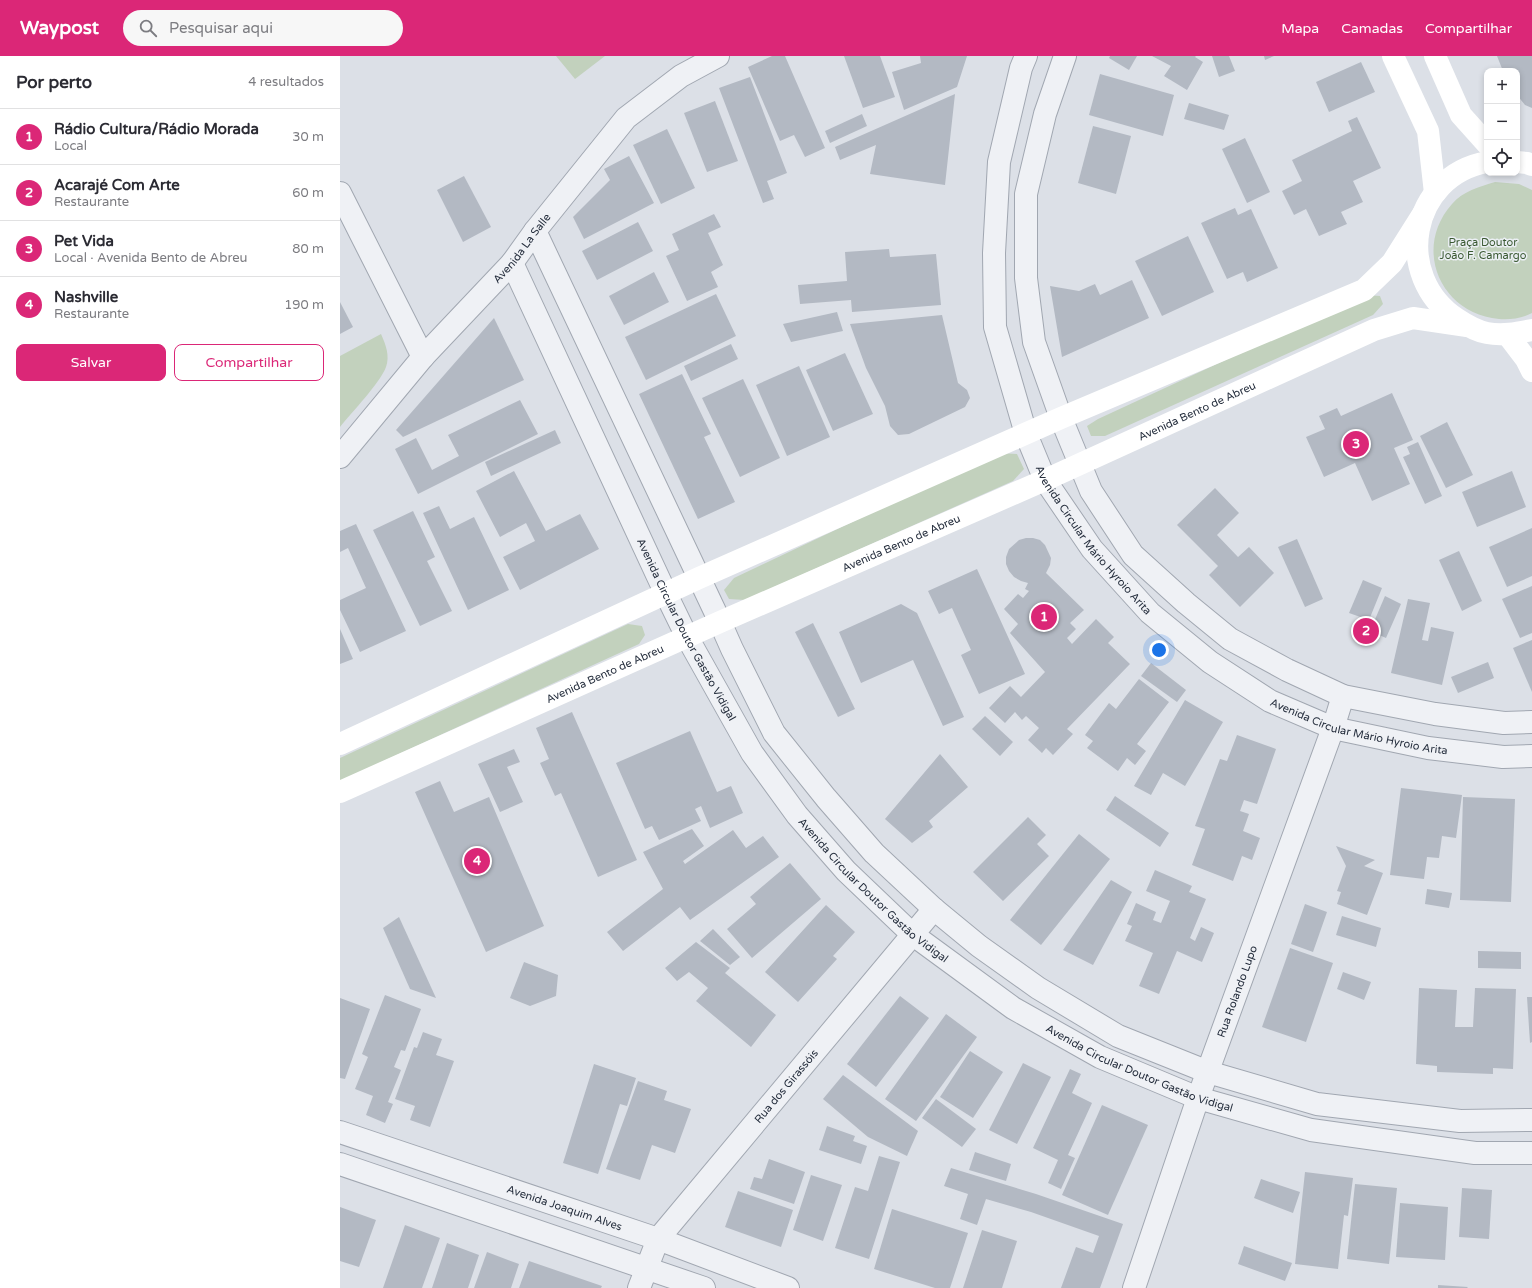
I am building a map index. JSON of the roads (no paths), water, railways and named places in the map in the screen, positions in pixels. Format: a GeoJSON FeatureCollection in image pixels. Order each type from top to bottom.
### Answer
{"type":"FeatureCollection","features":[{"type":"Feature","properties":{"kind":"main road"},"geometry":{"type":"LineString","coordinates":[[1393,56],[1428,131],[1435,193]]}},
{"type":"Feature","properties":{"kind":"main road"},"geometry":{"type":"LineString","coordinates":[[1434,56],[1461,115],[1484,141]]}},
{"type":"Feature","properties":{"kind":"main road"},"geometry":{"type":"LineString","coordinates":[[1520,162],[1532,165]]}},
{"type":"Feature","properties":{"kind":"main road"},"geometry":{"type":"LineString","coordinates":[[340,744],[699,578],[1061,418],[1364,290],[1392,264],[1435,193],[1454,176],[1476,164],[1484,163]]}},
{"type":"Feature","properties":{"kind":"main road"},"geometry":{"type":"LineString","coordinates":[[1423,214],[1416,240],[1418,267],[1428,291],[1445,312],[1467,326],[1486,333],[1507,334],[1532,330]]}},
{"type":"Feature","properties":{"kind":"main road","name":"Avenida Bento de Abreu"},"geometry":{"type":"LineString","coordinates":[[340,792],[720,622],[1045,480],[1374,330],[1412,318],[1467,326]]}},
{"type":"Feature","properties":{"kind":"main road"},"geometry":{"type":"LineString","coordinates":[[1507,334],[1526,359],[1532,371]]}},
{"type":"Feature","properties":{"kind":"street","name":"Avenida La Salle"},"geometry":{"type":"LineString","coordinates":[[340,457],[423,356],[512,263],[535,231],[626,118],[681,76],[718,56]]}},
{"type":"Feature","properties":{"kind":"street","name":"Avenida Circular Mário Hyroio Arita"},"geometry":{"type":"LineString","coordinates":[[1026,56],[1021,68],[999,162],[994,268],[995,327],[1026,434],[1045,480],[1092,549],[1150,612],[1210,662],[1270,701],[1333,728],[1428,748],[1503,757],[1532,756]]}},
{"type":"Feature","properties":{"kind":"street","name":"Avenida Circular Mário Hyroio Arita"},"geometry":{"type":"LineString","coordinates":[[1064,56],[1045,114],[1026,194],[1026,278],[1034,342],[1061,418],[1091,491],[1133,555],[1186,603],[1230,639],[1287,670],[1343,696],[1435,714],[1504,723],[1532,722]]}},
{"type":"Feature","properties":{"kind":"street"},"geometry":{"type":"LineString","coordinates":[[340,193],[423,356]]}},
{"type":"Feature","properties":{"kind":"street","name":"Avenida Circular Doutor Gastão Vidigal"},"geometry":{"type":"LineString","coordinates":[[535,231],[732,649],[774,733],[826,798],[874,853],[934,909],[979,946],[1038,988],[1118,1036],[1208,1072],[1317,1104],[1460,1121],[1532,1120]]}},
{"type":"Feature","properties":{"kind":"street","name":"Avenida Circular Doutor Gastão Vidigal"},"geometry":{"type":"LineString","coordinates":[[512,263],[687,637],[752,753],[797,815],[846,871],[912,934],[1013,1008],[1100,1057],[1198,1098],[1311,1130],[1475,1153],[1532,1152]]}},
{"type":"Feature","properties":{"kind":"street","name":"Rua Rolando Lupo"},"geometry":{"type":"LineString","coordinates":[[1134,1288],[1198,1098],[1333,728],[1343,696]]}},
{"type":"Feature","properties":{"kind":"street","name":"Rua dos Girassóis"},"geometry":{"type":"LineString","coordinates":[[639,1288],[658,1239],[934,909]]}},
{"type":"Feature","properties":{"kind":"street","name":"Avenida Joaquim Alves"},"geometry":{"type":"LineString","coordinates":[[340,1132],[658,1239],[788,1288]]}},
{"type":"Feature","properties":{"kind":"street"},"geometry":{"type":"LineString","coordinates":[[340,1164],[704,1288]]}},
{"type":"Feature","properties":{"kind":"place","name":"Pet Vida"},"geometry":{"type":"Point","coordinates":[1356,444]}},
{"type":"Feature","properties":{"kind":"place","name":"Rádio Cultura/Rádio Morada"},"geometry":{"type":"Point","coordinates":[1044,617]}},
{"type":"Feature","properties":{"kind":"place","name":"Acarajé Com Arte"},"geometry":{"type":"Point","coordinates":[1366,631]}},
{"type":"Feature","properties":{"kind":"place","name":"Nashville"},"geometry":{"type":"Point","coordinates":[477,861]}},
{"type":"Feature","properties":{"kind":"park label","name":"Praça Doutor João F. Camargo"},"geometry":{"type":"Point","coordinates":[1483,248]}}]}
